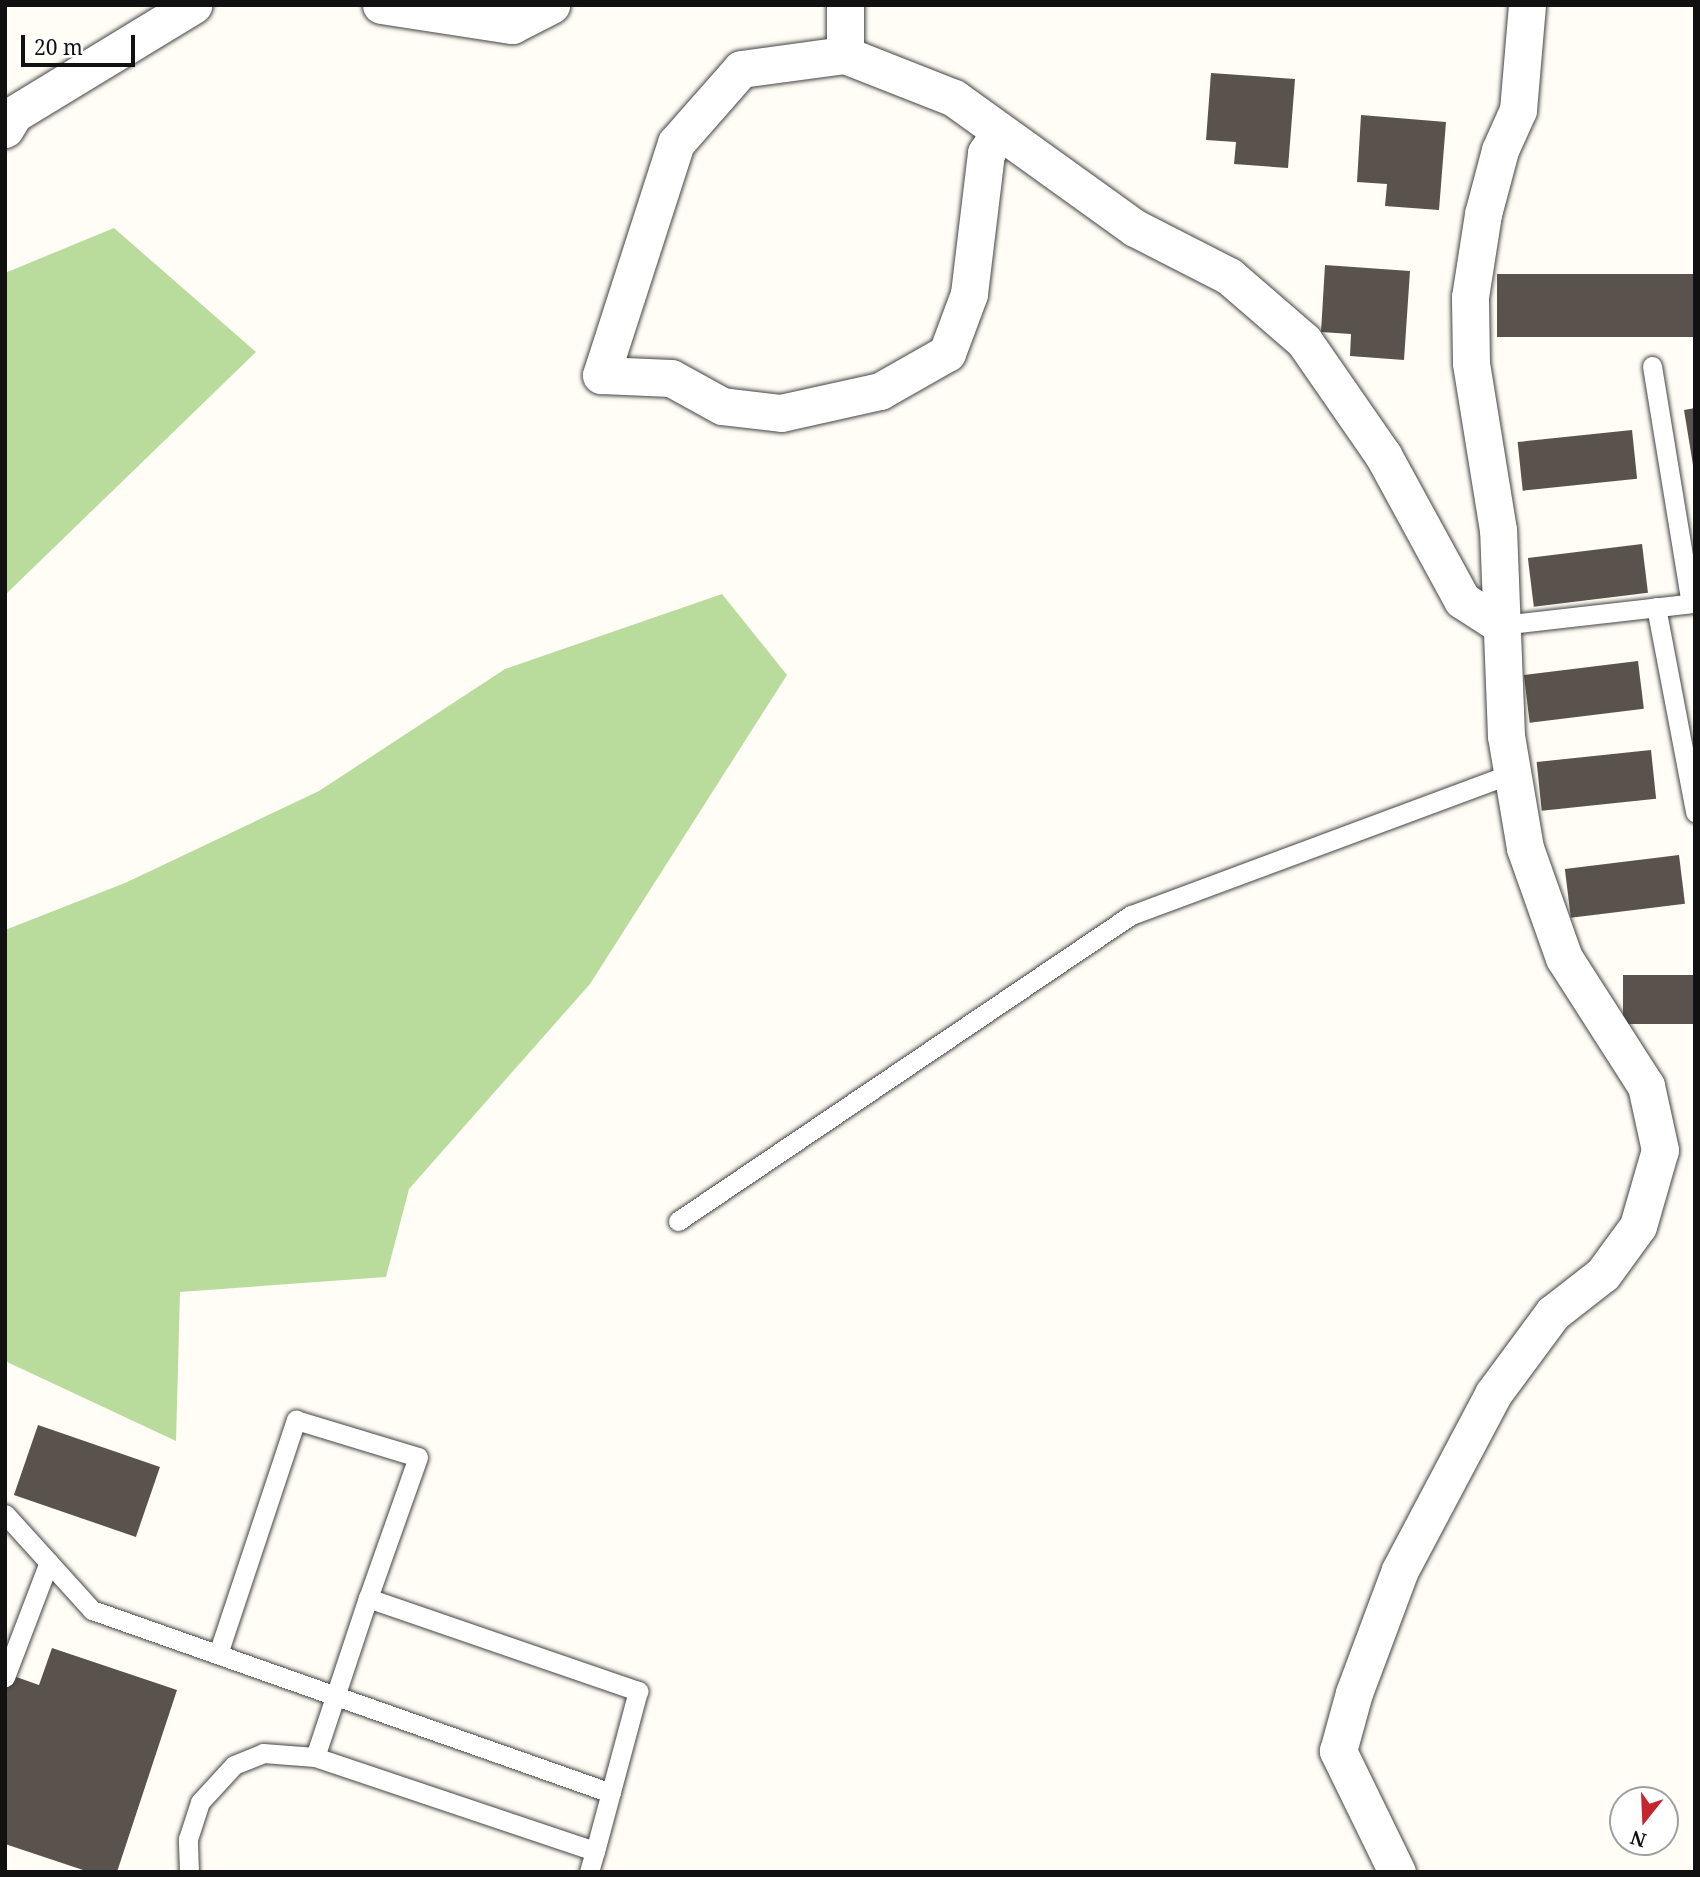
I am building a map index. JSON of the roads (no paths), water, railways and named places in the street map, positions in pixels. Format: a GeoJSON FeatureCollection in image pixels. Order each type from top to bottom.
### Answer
{"type":"FeatureCollection","features":[{"type":"Feature","properties":{"kind":"street"},"geometry":{"type":"LineString","coordinates":[[5,129],[14,114],[193,5]]}},
{"type":"Feature","properties":{"kind":"street"},"geometry":{"type":"LineString","coordinates":[[381,5],[512,25],[551,5]]}},
{"type":"Feature","properties":{"kind":"street"},"geometry":{"type":"LineString","coordinates":[[845,5],[845,55]]}},
{"type":"Feature","properties":{"kind":"street"},"geometry":{"type":"LineString","coordinates":[[1397,1872],[1338,1751],[1354,1693],[1400,1570],[1493,1394],[1552,1313],[1603,1275],[1638,1226],[1660,1150],[1646,1086],[1564,958],[1525,848],[1513,773],[1500,625],[1498,530],[1471,363],[1470,297],[1483,214],[1500,150],[1518,110],[1527,5]]}},
{"type":"Feature","properties":{"kind":"street"},"geometry":{"type":"LineString","coordinates":[[1000,132],[986,153],[969,293],[947,353],[880,391],[780,413],[722,406],[671,378],[601,375],[676,144],[741,69],[845,55],[954,98],[1135,228],[1229,276],[1304,341],[1383,455],[1462,600],[1500,625]]}},
{"type":"Feature","properties":{"kind":"lane"},"geometry":{"type":"LineString","coordinates":[[1500,625],[1693,603],[1653,366]]}},
{"type":"Feature","properties":{"kind":"lane"},"geometry":{"type":"LineString","coordinates":[[1656,607],[1695,812]]}},
{"type":"Feature","properties":{"kind":"lane"},"geometry":{"type":"LineString","coordinates":[[678,1221],[1131,915],[1513,773]]}},
{"type":"Feature","properties":{"kind":"lane"},"geometry":{"type":"LineString","coordinates":[[218,1654],[296,1420],[418,1457],[315,1757]]}},
{"type":"Feature","properties":{"kind":"lane"},"geometry":{"type":"LineString","coordinates":[[5,1514],[92,1610],[611,1794]]}},
{"type":"Feature","properties":{"kind":"lane"},"geometry":{"type":"LineString","coordinates":[[5,1677],[49,1562]]}},
{"type":"Feature","properties":{"kind":"lane"},"geometry":{"type":"LineString","coordinates":[[368,1598],[638,1691],[589,1872]]}},
{"type":"Feature","properties":{"kind":"lane"},"geometry":{"type":"LineString","coordinates":[[189,1872],[193,1819],[222,1775],[245,1758],[263,1753],[315,1757],[595,1851]]}}]}
